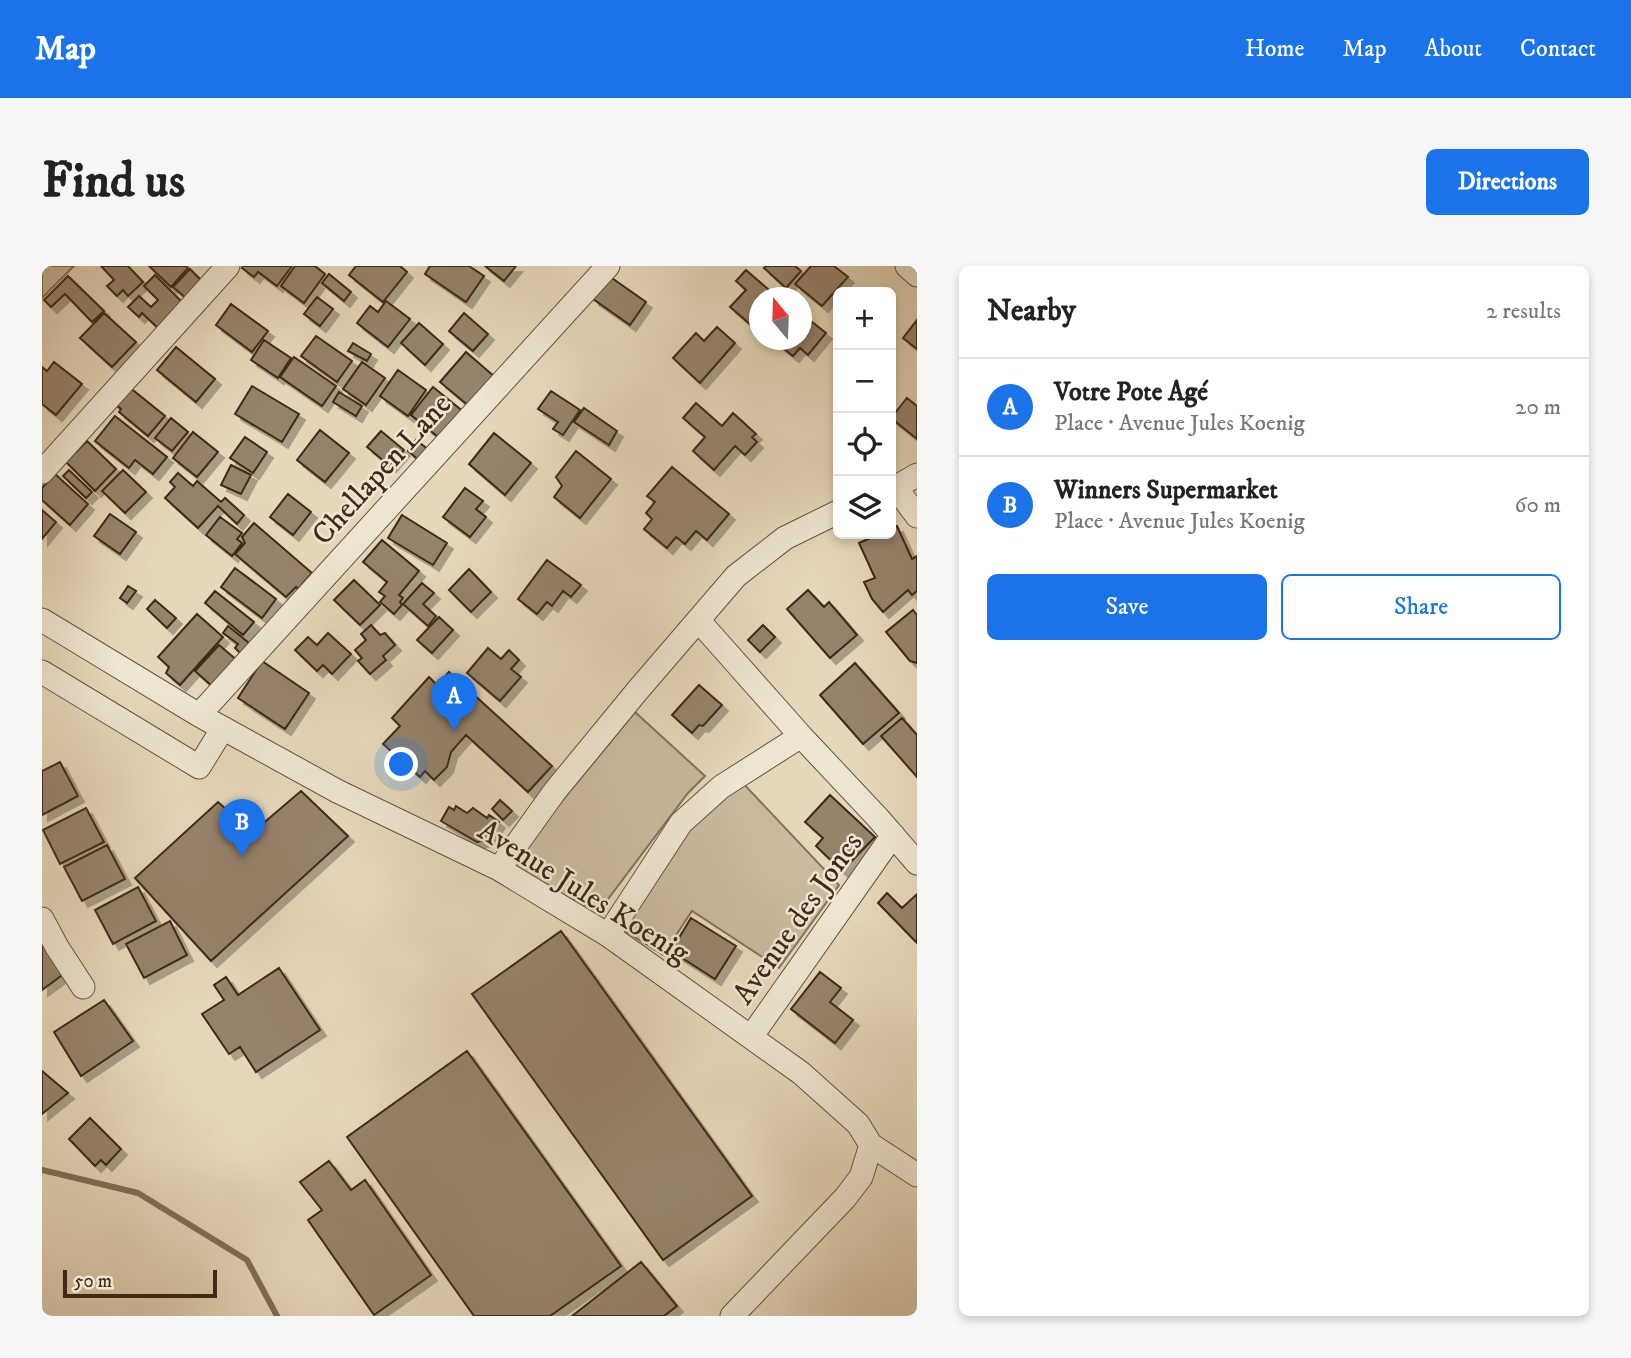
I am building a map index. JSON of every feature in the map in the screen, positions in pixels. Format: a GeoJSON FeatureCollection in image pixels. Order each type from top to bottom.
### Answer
{"type":"FeatureCollection","features":[{"type":"Feature","properties":{"kind":"street"},"geometry":{"type":"LineString","coordinates":[[42,472],[228,266]]}},
{"type":"Feature","properties":{"kind":"street","name":"Chellapen Lane"},"geometry":{"type":"LineString","coordinates":[[200,715],[608,266]]}},
{"type":"Feature","properties":{"kind":"street"},"geometry":{"type":"LineString","coordinates":[[907,266],[917,275]]}},
{"type":"Feature","properties":{"kind":"street"},"geometry":{"type":"LineString","coordinates":[[896,487],[917,475]]}},
{"type":"Feature","properties":{"kind":"street"},"geometry":{"type":"LineString","coordinates":[[896,492],[917,516]]}},
{"type":"Feature","properties":{"kind":"street"},"geometry":{"type":"LineString","coordinates":[[499,869],[555,791],[736,576],[785,538],[833,514]]}},
{"type":"Feature","properties":{"kind":"street","name":"Avenue Jules Koenig"},"geometry":{"type":"LineString","coordinates":[[42,620],[223,728],[338,791],[499,869],[608,935],[801,1073],[839,1105],[858,1125],[871,1146]]}},
{"type":"Feature","properties":{"kind":"street"},"geometry":{"type":"LineString","coordinates":[[698,620],[917,863]]}},
{"type":"Feature","properties":{"kind":"street"},"geometry":{"type":"LineString","coordinates":[[42,673],[199,767],[223,728]]}},
{"type":"Feature","properties":{"kind":"street"},"geometry":{"type":"LineString","coordinates":[[608,935],[681,823],[721,787],[801,736]]}},
{"type":"Feature","properties":{"kind":"street","name":"Avenue des Joncs"},"geometry":{"type":"LineString","coordinates":[[751,1037],[893,835]]}},
{"type":"Feature","properties":{"kind":"street"},"geometry":{"type":"LineString","coordinates":[[42,919],[83,987]]}},
{"type":"Feature","properties":{"kind":"street"},"geometry":{"type":"LineString","coordinates":[[740,1311],[845,1198],[861,1177],[871,1146],[917,1175]]}},
{"type":"Feature","properties":{"kind":"shaded area"},"geometry":{"type":"Polygon","coordinates":[[[42,266],[74,266],[42,298],[42,266]]]}},
{"type":"Feature","properties":{"kind":"shaded area"},"geometry":{"type":"Polygon","coordinates":[[[635,712],[705,776],[688,793],[599,911],[553,891],[511,863],[635,712]]]}},
{"type":"Feature","properties":{"kind":"shaded area"},"geometry":{"type":"Polygon","coordinates":[[[739,779],[839,885],[779,968],[692,911],[663,955],[620,928],[691,821],[739,779]]]}},
{"type":"Feature","properties":{"kind":"building"},"geometry":{"type":"Polygon","coordinates":[[[101,266],[128,266],[143,282],[128,296],[123,290],[117,296],[107,286],[114,280],[101,266]]]}},
{"type":"Feature","properties":{"kind":"building"},"geometry":{"type":"Polygon","coordinates":[[[149,266],[186,266],[188,268],[171,287],[149,266]]]}},
{"type":"Feature","properties":{"kind":"building"},"geometry":{"type":"Polygon","coordinates":[[[292,266],[277,286],[258,272],[254,277],[242,268],[292,266]]]}},
{"type":"Feature","properties":{"kind":"building"},"geometry":{"type":"Polygon","coordinates":[[[295,266],[315,266],[325,274],[304,303],[281,286],[295,266]]]}},
{"type":"Feature","properties":{"kind":"building"},"geometry":{"type":"Polygon","coordinates":[[[356,266],[400,266],[407,272],[383,302],[349,275],[356,266]]]}},
{"type":"Feature","properties":{"kind":"building"},"geometry":{"type":"Polygon","coordinates":[[[430,266],[469,266],[484,276],[466,302],[425,274],[430,266]]]}},
{"type":"Feature","properties":{"kind":"building"},"geometry":{"type":"Polygon","coordinates":[[[485,266],[516,266],[504,281],[485,266]]]}},
{"type":"Feature","properties":{"kind":"building"},"geometry":{"type":"Polygon","coordinates":[[[795,266],[801,271],[785,287],[764,268],[795,266]]]}},
{"type":"Feature","properties":{"kind":"building"},"geometry":{"type":"Polygon","coordinates":[[[811,266],[834,266],[848,277],[839,287],[833,287],[833,294],[822,306],[812,298],[812,287],[799,287],[795,284],[811,266]]]}},
{"type":"Feature","properties":{"kind":"building"},"geometry":{"type":"Polygon","coordinates":[[[190,269],[203,282],[187,299],[173,287],[190,269]]]}},
{"type":"Feature","properties":{"kind":"building"},"geometry":{"type":"Polygon","coordinates":[[[746,270],[766,287],[749,287],[749,323],[730,307],[746,290],[736,281],[746,270]]]}},
{"type":"Feature","properties":{"kind":"building"},"geometry":{"type":"Polygon","coordinates":[[[329,274],[351,292],[344,301],[322,283],[329,274]]]}},
{"type":"Feature","properties":{"kind":"building"},"geometry":{"type":"Polygon","coordinates":[[[155,275],[184,304],[159,329],[142,313],[139,317],[128,307],[139,296],[151,307],[158,300],[144,286],[155,275]]]}},
{"type":"Feature","properties":{"kind":"building"},"geometry":{"type":"Polygon","coordinates":[[[68,276],[104,311],[92,322],[65,294],[51,307],[44,300],[68,276]]]}},
{"type":"Feature","properties":{"kind":"building"},"geometry":{"type":"Polygon","coordinates":[[[609,276],[646,302],[630,325],[593,299],[609,276]]]}},
{"type":"Feature","properties":{"kind":"building"},"geometry":{"type":"Polygon","coordinates":[[[317,297],[333,309],[320,326],[304,314],[317,297]]]}},
{"type":"Feature","properties":{"kind":"building"},"geometry":{"type":"Polygon","coordinates":[[[386,301],[410,319],[388,347],[357,323],[370,306],[378,312],[386,301]]]}},
{"type":"Feature","properties":{"kind":"building"},"geometry":{"type":"Polygon","coordinates":[[[231,304],[268,331],[252,352],[216,325],[231,304]]]}},
{"type":"Feature","properties":{"kind":"building"},"geometry":{"type":"Polygon","coordinates":[[[104,313],[136,342],[112,367],[80,338],[104,313]]]}},
{"type":"Feature","properties":{"kind":"building"},"geometry":{"type":"Polygon","coordinates":[[[464,313],[488,334],[473,351],[449,331],[464,313]]]}},
{"type":"Feature","properties":{"kind":"building"},"geometry":{"type":"Polygon","coordinates":[[[917,320],[917,349],[903,338],[917,320]]]}},
{"type":"Feature","properties":{"kind":"building"},"geometry":{"type":"Polygon","coordinates":[[[812,322],[826,333],[808,355],[802,350],[812,350],[812,322]]]}},
{"type":"Feature","properties":{"kind":"building"},"geometry":{"type":"Polygon","coordinates":[[[419,323],[443,344],[425,365],[401,343],[419,323]]]}},
{"type":"Feature","properties":{"kind":"building"},"geometry":{"type":"Polygon","coordinates":[[[717,327],[735,343],[700,383],[673,358],[696,333],[704,341],[717,327]]]}},
{"type":"Feature","properties":{"kind":"building"},"geometry":{"type":"Polygon","coordinates":[[[316,336],[352,361],[337,382],[301,356],[316,336]]]}},
{"type":"Feature","properties":{"kind":"building"},"geometry":{"type":"Polygon","coordinates":[[[264,340],[291,358],[278,378],[251,360],[264,340]]]}},
{"type":"Feature","properties":{"kind":"building"},"geometry":{"type":"Polygon","coordinates":[[[353,343],[371,354],[367,361],[348,351],[353,343]]]}},
{"type":"Feature","properties":{"kind":"building"},"geometry":{"type":"Polygon","coordinates":[[[176,347],[215,379],[196,402],[157,370],[176,347]]]}},
{"type":"Feature","properties":{"kind":"building"},"geometry":{"type":"Polygon","coordinates":[[[786,350],[798,350],[793,356],[786,350]]]}},
{"type":"Feature","properties":{"kind":"building"},"geometry":{"type":"Polygon","coordinates":[[[466,352],[495,377],[470,407],[440,382],[466,352]]]}},
{"type":"Feature","properties":{"kind":"building"},"geometry":{"type":"Polygon","coordinates":[[[294,357],[336,386],[322,406],[280,377],[294,357]]]}},
{"type":"Feature","properties":{"kind":"building"},"geometry":{"type":"Polygon","coordinates":[[[54,362],[82,384],[56,415],[42,404],[42,367],[47,371],[54,362]]]}},
{"type":"Feature","properties":{"kind":"building"},"geometry":{"type":"Polygon","coordinates":[[[362,362],[385,378],[366,405],[343,389],[362,362]]]}},
{"type":"Feature","properties":{"kind":"building"},"geometry":{"type":"Polygon","coordinates":[[[398,370],[426,390],[408,416],[380,396],[398,370]]]}},
{"type":"Feature","properties":{"kind":"building"},"geometry":{"type":"Polygon","coordinates":[[[123,382],[165,416],[148,436],[119,412],[121,409],[109,399],[123,382]]]}},
{"type":"Feature","properties":{"kind":"building"},"geometry":{"type":"Polygon","coordinates":[[[252,386],[299,414],[282,442],[235,414],[252,386]]]}},
{"type":"Feature","properties":{"kind":"building"},"geometry":{"type":"Polygon","coordinates":[[[433,387],[465,413],[443,441],[411,415],[433,387]]]}},
{"type":"Feature","properties":{"kind":"building"},"geometry":{"type":"Polygon","coordinates":[[[551,391],[580,410],[563,435],[553,429],[558,422],[538,409],[551,391]]]}},
{"type":"Feature","properties":{"kind":"building"},"geometry":{"type":"Polygon","coordinates":[[[339,392],[362,406],[356,416],[333,402],[339,392]]]}},
{"type":"Feature","properties":{"kind":"building"},"geometry":{"type":"Polygon","coordinates":[[[907,398],[917,406],[917,439],[896,422],[896,412],[907,398]]]}},
{"type":"Feature","properties":{"kind":"building"},"geometry":{"type":"Polygon","coordinates":[[[696,403],[722,426],[733,413],[756,434],[752,437],[757,442],[745,455],[735,446],[714,470],[693,451],[705,437],[683,418],[696,403]]]}},
{"type":"Feature","properties":{"kind":"building"},"geometry":{"type":"Polygon","coordinates":[[[584,408],[617,431],[609,445],[574,422],[584,408]]]}},
{"type":"Feature","properties":{"kind":"building"},"geometry":{"type":"Polygon","coordinates":[[[115,416],[167,457],[153,474],[135,460],[129,468],[95,441],[115,416]]]}},
{"type":"Feature","properties":{"kind":"building"},"geometry":{"type":"Polygon","coordinates":[[[171,418],[188,432],[172,451],[155,438],[171,418]]]}},
{"type":"Feature","properties":{"kind":"building"},"geometry":{"type":"Polygon","coordinates":[[[320,430],[349,453],[325,482],[297,460],[320,430]]]}},
{"type":"Feature","properties":{"kind":"building"},"geometry":{"type":"Polygon","coordinates":[[[381,431],[404,450],[390,466],[367,447],[381,431]]]}},
{"type":"Feature","properties":{"kind":"building"},"geometry":{"type":"Polygon","coordinates":[[[193,432],[218,452],[197,477],[173,458],[193,432]]]}},
{"type":"Feature","properties":{"kind":"building"},"geometry":{"type":"Polygon","coordinates":[[[494,433],[531,463],[505,495],[469,464],[494,433]]]}},
{"type":"Feature","properties":{"kind":"building"},"geometry":{"type":"Polygon","coordinates":[[[245,437],[267,452],[253,473],[230,458],[245,437]]]}},
{"type":"Feature","properties":{"kind":"building"},"geometry":{"type":"Polygon","coordinates":[[[416,440],[429,450],[420,461],[408,451],[416,440]]]}},
{"type":"Feature","properties":{"kind":"building"},"geometry":{"type":"Polygon","coordinates":[[[87,441],[116,469],[95,491],[66,462],[87,441]]]}},
{"type":"Feature","properties":{"kind":"building"},"geometry":{"type":"Polygon","coordinates":[[[576,451],[611,479],[580,518],[554,497],[562,486],[556,477],[576,451]]]}},
{"type":"Feature","properties":{"kind":"building"},"geometry":{"type":"Polygon","coordinates":[[[231,465],[251,475],[241,494],[221,485],[231,465]]]}},
{"type":"Feature","properties":{"kind":"building"},"geometry":{"type":"Polygon","coordinates":[[[672,467],[729,514],[707,540],[696,531],[685,544],[676,537],[667,548],[644,529],[652,519],[646,513],[655,502],[647,496],[672,467]]]}},
{"type":"Feature","properties":{"kind":"building"},"geometry":{"type":"Polygon","coordinates":[[[69,470],[92,492],[86,498],[63,476],[69,470]]]}},
{"type":"Feature","properties":{"kind":"building"},"geometry":{"type":"Polygon","coordinates":[[[123,470],[146,492],[125,513],[102,491],[123,470]]]}},
{"type":"Feature","properties":{"kind":"building"},"geometry":{"type":"Polygon","coordinates":[[[178,473],[193,486],[197,481],[221,502],[225,498],[244,515],[237,524],[218,506],[198,528],[165,498],[175,487],[170,482],[178,473]]]}},
{"type":"Feature","properties":{"kind":"building"},"geometry":{"type":"Polygon","coordinates":[[[55,474],[88,504],[70,525],[42,500],[42,488],[55,474]]]}},
{"type":"Feature","properties":{"kind":"building"},"geometry":{"type":"Polygon","coordinates":[[[465,488],[483,501],[476,509],[486,517],[470,537],[443,517],[465,488]]]}},
{"type":"Feature","properties":{"kind":"building"},"geometry":{"type":"Polygon","coordinates":[[[288,494],[311,512],[293,535],[270,517],[288,494]]]}},
{"type":"Feature","properties":{"kind":"building"},"geometry":{"type":"Polygon","coordinates":[[[42,510],[56,522],[42,539],[42,510]]]}},
{"type":"Feature","properties":{"kind":"building"},"geometry":{"type":"Polygon","coordinates":[[[110,514],[136,532],[120,554],[94,536],[110,514]]]}},
{"type":"Feature","properties":{"kind":"building"},"geometry":{"type":"Polygon","coordinates":[[[402,515],[447,543],[433,565],[388,538],[402,515]]]}},
{"type":"Feature","properties":{"kind":"building"},"geometry":{"type":"Polygon","coordinates":[[[220,517],[242,533],[237,539],[242,543],[232,556],[206,535],[220,517]]]}},
{"type":"Feature","properties":{"kind":"building"},"geometry":{"type":"Polygon","coordinates":[[[254,523],[312,573],[298,589],[296,587],[286,597],[235,554],[245,543],[242,537],[254,523]]]}},
{"type":"Feature","properties":{"kind":"building"},"geometry":{"type":"Polygon","coordinates":[[[896,526],[912,559],[917,556],[917,591],[912,595],[908,590],[883,612],[872,599],[864,582],[875,578],[859,543],[868,539],[896,539],[896,526]]]}},
{"type":"Feature","properties":{"kind":"building"},"geometry":{"type":"Polygon","coordinates":[[[382,540],[419,571],[399,595],[403,598],[400,602],[402,605],[394,614],[380,602],[385,596],[379,592],[387,582],[363,562],[382,540]]]}},
{"type":"Feature","properties":{"kind":"building"},"geometry":{"type":"Polygon","coordinates":[[[547,560],[581,585],[571,597],[563,591],[552,606],[547,602],[537,614],[518,599],[547,560]]]}},
{"type":"Feature","properties":{"kind":"building"},"geometry":{"type":"Polygon","coordinates":[[[235,568],[276,599],[262,618],[221,587],[235,568]]]}},
{"type":"Feature","properties":{"kind":"building"},"geometry":{"type":"Polygon","coordinates":[[[469,569],[491,592],[471,612],[449,590],[469,569]]]}},
{"type":"Feature","properties":{"kind":"building"},"geometry":{"type":"Polygon","coordinates":[[[354,580],[380,605],[360,625],[334,600],[354,580]]]}},
{"type":"Feature","properties":{"kind":"building"},"geometry":{"type":"Polygon","coordinates":[[[422,583],[434,593],[423,604],[436,616],[428,626],[403,604],[422,583]]]}},
{"type":"Feature","properties":{"kind":"building"},"geometry":{"type":"Polygon","coordinates":[[[128,586],[136,591],[127,603],[120,598],[128,586]]]}},
{"type":"Feature","properties":{"kind":"building"},"geometry":{"type":"Polygon","coordinates":[[[808,590],[824,607],[829,602],[857,635],[830,658],[787,609],[808,590]]]}},
{"type":"Feature","properties":{"kind":"building"},"geometry":{"type":"Polygon","coordinates":[[[215,591],[254,622],[243,635],[205,603],[215,591]]]}},
{"type":"Feature","properties":{"kind":"building"},"geometry":{"type":"Polygon","coordinates":[[[155,600],[176,618],[167,628],[147,609],[155,600]]]}},
{"type":"Feature","properties":{"kind":"building"},"geometry":{"type":"Polygon","coordinates":[[[913,610],[917,615],[917,663],[910,661],[886,632],[913,610]]]}},
{"type":"Feature","properties":{"kind":"building"},"geometry":{"type":"Polygon","coordinates":[[[197,614],[223,637],[180,685],[166,673],[169,667],[158,657],[197,614]]]}},
{"type":"Feature","properties":{"kind":"building"},"geometry":{"type":"Polygon","coordinates":[[[439,617],[453,630],[432,653],[417,640],[439,617]]]}},
{"type":"Feature","properties":{"kind":"building"},"geometry":{"type":"Polygon","coordinates":[[[371,625],[380,635],[385,633],[395,645],[383,656],[386,660],[370,674],[358,661],[362,658],[355,650],[366,640],[361,634],[371,625]]]}},
{"type":"Feature","properties":{"kind":"building"},"geometry":{"type":"Polygon","coordinates":[[[763,625],[775,637],[760,652],[748,640],[763,625]]]}},
{"type":"Feature","properties":{"kind":"building"},"geometry":{"type":"Polygon","coordinates":[[[228,626],[249,643],[241,654],[235,648],[238,644],[223,633],[228,626]]]}},
{"type":"Feature","properties":{"kind":"building"},"geometry":{"type":"Polygon","coordinates":[[[328,633],[351,654],[332,674],[323,665],[317,671],[295,650],[308,637],[317,645],[328,633]]]}},
{"type":"Feature","properties":{"kind":"building"},"geometry":{"type":"Polygon","coordinates":[[[219,645],[238,661],[214,688],[195,671],[219,645]]]}},
{"type":"Feature","properties":{"kind":"building"},"geometry":{"type":"Polygon","coordinates":[[[488,648],[501,659],[509,650],[519,660],[511,669],[521,677],[500,701],[467,673],[488,648]]]}},
{"type":"Feature","properties":{"kind":"building"},"geometry":{"type":"Polygon","coordinates":[[[262,661],[309,693],[285,729],[238,698],[262,661]]]}},
{"type":"Feature","properties":{"kind":"building"},"geometry":{"type":"Polygon","coordinates":[[[855,663],[899,713],[863,744],[820,695],[855,663]]]}},
{"type":"Feature","properties":{"kind":"building"},"geometry":{"type":"Polygon","coordinates":[[[449,672],[552,766],[528,792],[466,735],[451,752],[447,767],[434,780],[425,771],[420,777],[383,744],[400,726],[392,718],[429,677],[437,685],[449,672]]]}},
{"type":"Feature","properties":{"kind":"building"},"geometry":{"type":"Polygon","coordinates":[[[699,685],[722,705],[703,726],[699,725],[692,733],[672,715],[699,685]]]}},
{"type":"Feature","properties":{"kind":"building"},"geometry":{"type":"Polygon","coordinates":[[[902,718],[917,735],[917,777],[881,736],[902,718]]]}},
{"type":"Feature","properties":{"kind":"building"},"geometry":{"type":"Polygon","coordinates":[[[60,762],[78,796],[42,815],[42,771],[60,762]]]}},
{"type":"Feature","properties":{"kind":"building"},"geometry":{"type":"Polygon","coordinates":[[[301,791],[348,836],[211,961],[135,878],[218,802],[253,832],[301,791]]]}},
{"type":"Feature","properties":{"kind":"building"},"geometry":{"type":"Polygon","coordinates":[[[830,795],[875,837],[842,871],[816,846],[823,838],[805,822],[830,795]]]}},
{"type":"Feature","properties":{"kind":"building"},"geometry":{"type":"Polygon","coordinates":[[[500,800],[512,811],[503,820],[492,809],[500,800]]]}},
{"type":"Feature","properties":{"kind":"building"},"geometry":{"type":"Polygon","coordinates":[[[456,806],[467,813],[473,808],[487,818],[489,815],[499,822],[487,840],[477,842],[441,821],[449,807],[454,810],[456,806]]]}},
{"type":"Feature","properties":{"kind":"building"},"geometry":{"type":"Polygon","coordinates":[[[86,808],[104,842],[60,864],[43,830],[86,808]]]}},
{"type":"Feature","properties":{"kind":"building"},"geometry":{"type":"Polygon","coordinates":[[[107,845],[125,879],[82,901],[64,867],[107,845]]]}},
{"type":"Feature","properties":{"kind":"building"},"geometry":{"type":"Polygon","coordinates":[[[138,887],[156,921],[113,944],[95,910],[138,887]]]}},
{"type":"Feature","properties":{"kind":"building"},"geometry":{"type":"Polygon","coordinates":[[[887,893],[902,908],[917,894],[917,943],[878,903],[887,893]]]}},
{"type":"Feature","properties":{"kind":"building"},"geometry":{"type":"Polygon","coordinates":[[[691,918],[736,946],[715,979],[671,951],[691,918]]]}},
{"type":"Feature","properties":{"kind":"building"},"geometry":{"type":"Polygon","coordinates":[[[170,921],[187,955],[144,978],[126,944],[170,921]]]}},
{"type":"Feature","properties":{"kind":"building"},"geometry":{"type":"Polygon","coordinates":[[[561,931],[752,1196],[663,1260],[472,994],[561,931]]]}},
{"type":"Feature","properties":{"kind":"building"},"geometry":{"type":"Polygon","coordinates":[[[42,934],[65,973],[42,990],[42,934]]]}},
{"type":"Feature","properties":{"kind":"building"},"geometry":{"type":"Polygon","coordinates":[[[279,968],[320,1030],[256,1072],[240,1047],[229,1054],[202,1014],[224,1000],[214,985],[226,977],[238,995],[279,968]]]}},
{"type":"Feature","properties":{"kind":"building"},"geometry":{"type":"Polygon","coordinates":[[[820,972],[841,988],[830,1002],[853,1020],[835,1043],[791,1009],[820,972]]]}},
{"type":"Feature","properties":{"kind":"building"},"geometry":{"type":"Polygon","coordinates":[[[104,1000],[133,1041],[81,1076],[54,1032],[104,1000]]]}},
{"type":"Feature","properties":{"kind":"building"},"geometry":{"type":"Polygon","coordinates":[[[467,1051],[621,1266],[550,1316],[474,1316],[347,1137],[467,1051]]]}},
{"type":"Feature","properties":{"kind":"building"},"geometry":{"type":"Polygon","coordinates":[[[42,1071],[68,1093],[42,1114],[42,1071]]]}},
{"type":"Feature","properties":{"kind":"building"},"geometry":{"type":"Polygon","coordinates":[[[90,1118],[121,1149],[106,1165],[101,1160],[95,1166],[69,1139],[90,1118]]]}},
{"type":"Feature","properties":{"kind":"building"},"geometry":{"type":"Polygon","coordinates":[[[329,1161],[351,1190],[365,1180],[431,1275],[374,1315],[308,1220],[322,1210],[300,1182],[329,1161]]]}},
{"type":"Feature","properties":{"kind":"building"},"geometry":{"type":"Polygon","coordinates":[[[641,1262],[677,1306],[664,1316],[572,1316],[641,1262]]]}},
{"type":"Feature","properties":{"kind":"waterway"},"geometry":{"type":"LineString","coordinates":[[42,1170],[138,1193],[247,1260],[277,1316]]}},
{"type":"Feature","properties":{"kind":"place","name":"Votre Pote Agé"},"geometry":{"type":"Point","coordinates":[454,731]}},
{"type":"Feature","properties":{"kind":"place","name":"Winners Supermarket"},"geometry":{"type":"Point","coordinates":[242,857]}}]}
